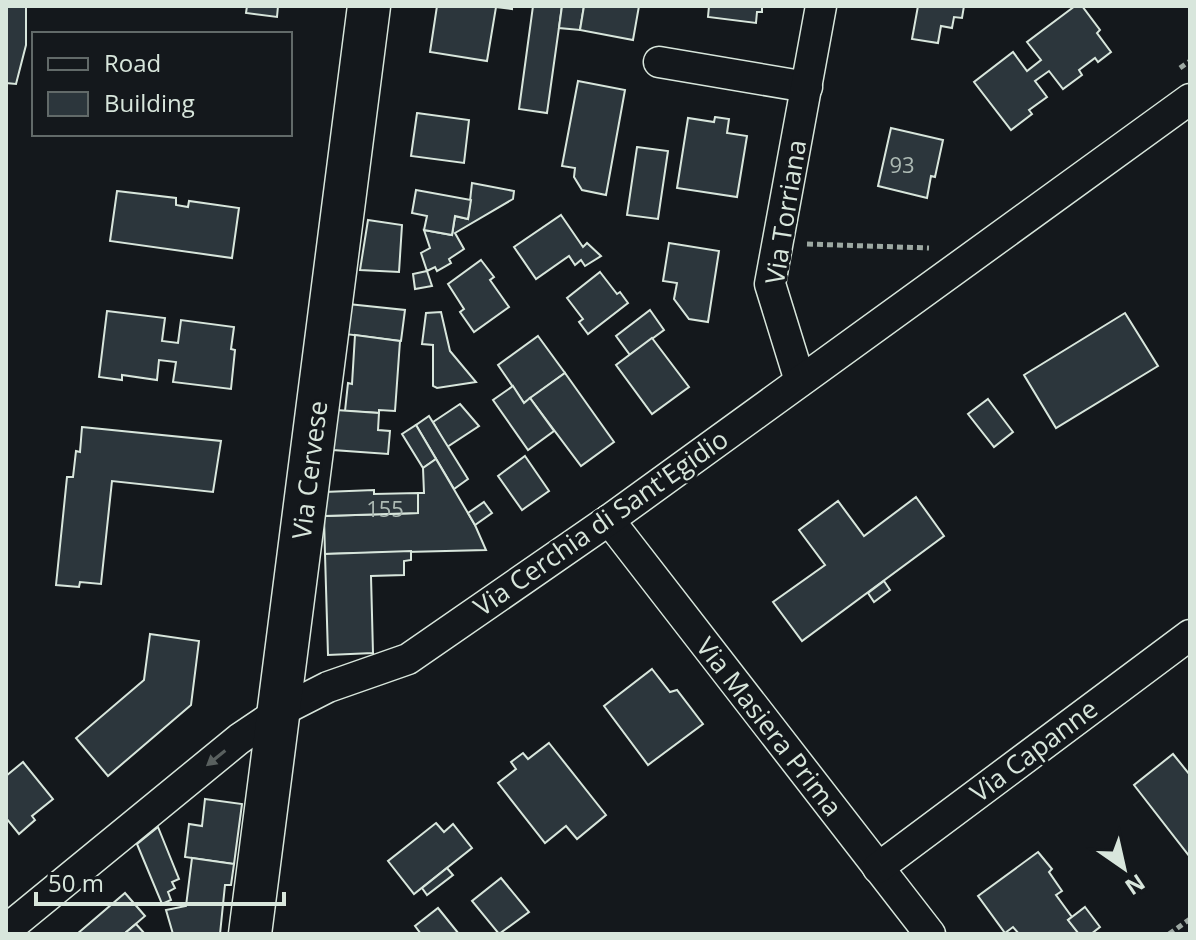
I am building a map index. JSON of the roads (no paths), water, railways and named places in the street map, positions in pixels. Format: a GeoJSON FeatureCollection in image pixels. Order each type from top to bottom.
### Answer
{"type":"FeatureCollection","features":[{"type":"Feature","properties":{"kind":"main road","name":"Via Cervese"},"geometry":{"type":"LineString","coordinates":[[250,934],[369,6]]}},
{"type":"Feature","properties":{"kind":"street","name":"Via Torriana"},"geometry":{"type":"LineString","coordinates":[[800,381],[770,284],[821,6]]}},
{"type":"Feature","properties":{"kind":"street"},"geometry":{"type":"LineString","coordinates":[[659,62],[807,87]]}},
{"type":"Feature","properties":{"kind":"street","name":"Via Cerchia di Sant'Egidio"},"geometry":{"type":"LineString","coordinates":[[6,930],[239,739],[279,712],[328,687],[408,659],[609,520],[1190,99]]}},
{"type":"Feature","properties":{"kind":"street","name":"Via Masiera Prima"},"geometry":{"type":"LineString","coordinates":[[609,520],[930,934]]}},
{"type":"Feature","properties":{"kind":"street","name":"Via Capanne"},"geometry":{"type":"LineString","coordinates":[[878,868],[1190,635]]}}]}
